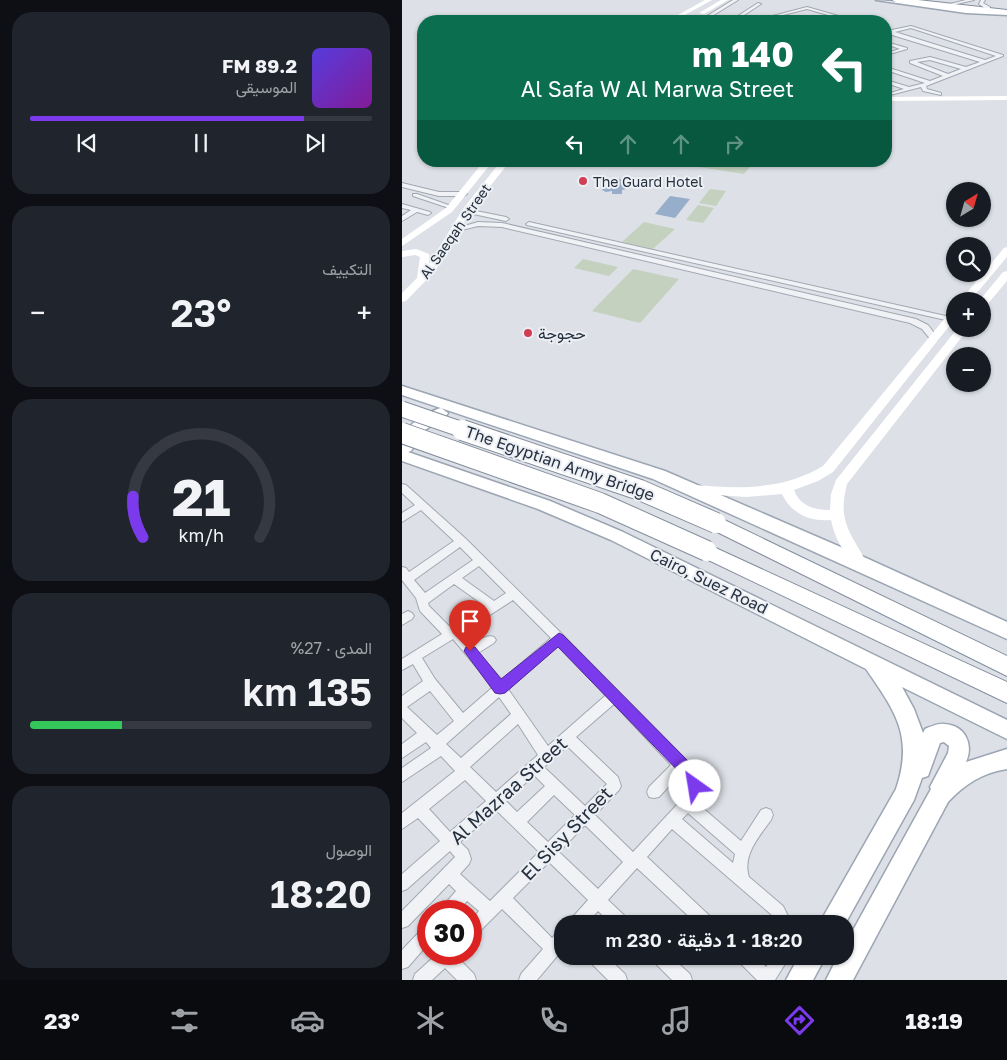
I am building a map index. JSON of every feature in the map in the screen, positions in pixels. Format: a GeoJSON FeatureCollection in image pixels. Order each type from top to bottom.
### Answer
{"type":"FeatureCollection","features":[{"type":"Feature","properties":{"kind":"highway"},"geometry":{"type":"LineString","coordinates":[[896,0],[1007,12]]}},
{"type":"Feature","properties":{"kind":"highway","name":"The Egyptian Army Bridge"},"geometry":{"type":"LineString","coordinates":[[402,409],[640,490],[678,505],[1006,667]]}},
{"type":"Feature","properties":{"kind":"highway","name":"The Egyptian Army Bridge"},"geometry":{"type":"LineString","coordinates":[[402,432],[600,503],[706,551]]}},
{"type":"Feature","properties":{"kind":"highway","name":"Cairo, Suez Road"},"geometry":{"type":"LineString","coordinates":[[706,551],[1001,692]]}},
{"type":"Feature","properties":{"kind":"main road"},"geometry":{"type":"LineString","coordinates":[[879,0],[966,11],[1007,12]]}},
{"type":"Feature","properties":{"kind":"main road"},"geometry":{"type":"LineString","coordinates":[[912,0],[988,8],[1007,12]]}},
{"type":"Feature","properties":{"kind":"main road"},"geometry":{"type":"LineString","coordinates":[[402,390],[642,468],[860,563],[1006,631]]}},
{"type":"Feature","properties":{"kind":"main road"},"geometry":{"type":"LineString","coordinates":[[402,432],[423,412],[431,400]]}},
{"type":"Feature","properties":{"kind":"main road"},"geometry":{"type":"LineString","coordinates":[[402,455],[410,436],[420,426],[439,413],[454,407]]}},
{"type":"Feature","properties":{"kind":"main road","name":"Cairo, Suez Road"},"geometry":{"type":"LineString","coordinates":[[402,455],[544,505],[603,530],[870,660],[1006,730]]}},
{"type":"Feature","properties":{"kind":"main road"},"geometry":{"type":"LineString","coordinates":[[870,660],[901,701],[911,722],[915,758],[911,782]]}},
{"type":"Feature","properties":{"kind":"main road"},"geometry":{"type":"LineString","coordinates":[[836,915],[921,767],[932,736],[939,733],[948,734],[959,743],[961,751],[942,781],[940,795]]}},
{"type":"Feature","properties":{"kind":"main road"},"geometry":{"type":"LineString","coordinates":[[839,980],[940,795],[964,772],[986,763],[1006,759]]}},
{"type":"Feature","properties":{"kind":"main road"},"geometry":{"type":"LineString","coordinates":[[800,980],[808,965]]}},
{"type":"Feature","properties":{"kind":"street"},"geometry":{"type":"LineString","coordinates":[[681,15],[709,0]]}},
{"type":"Feature","properties":{"kind":"street"},"geometry":{"type":"LineString","coordinates":[[704,15],[725,0]]}},
{"type":"Feature","properties":{"kind":"street"},"geometry":{"type":"LineString","coordinates":[[707,15],[736,0]]}},
{"type":"Feature","properties":{"kind":"street"},"geometry":{"type":"LineString","coordinates":[[948,5],[972,0]]}},
{"type":"Feature","properties":{"kind":"street"},"geometry":{"type":"LineString","coordinates":[[983,0],[980,3],[988,8]]}},
{"type":"Feature","properties":{"kind":"street"},"geometry":{"type":"LineString","coordinates":[[744,15],[761,6],[747,15]]}},
{"type":"Feature","properties":{"kind":"street"},"geometry":{"type":"LineString","coordinates":[[779,15],[807,8],[832,15]]}},
{"type":"Feature","properties":{"kind":"street"},"geometry":{"type":"LineString","coordinates":[[892,31],[911,27],[1001,55],[949,76],[892,95]]}},
{"type":"Feature","properties":{"kind":"street"},"geometry":{"type":"LineString","coordinates":[[892,34],[985,62]]}},
{"type":"Feature","properties":{"kind":"street"},"geometry":{"type":"LineString","coordinates":[[892,45],[905,50],[892,53]]}},
{"type":"Feature","properties":{"kind":"street"},"geometry":{"type":"LineString","coordinates":[[949,76],[912,62],[932,58],[966,69]]}},
{"type":"Feature","properties":{"kind":"street"},"geometry":{"type":"LineString","coordinates":[[892,70],[926,84]]}},
{"type":"Feature","properties":{"kind":"street"},"geometry":{"type":"LineString","coordinates":[[892,83],[909,89]]}},
{"type":"Feature","properties":{"kind":"street"},"geometry":{"type":"LineString","coordinates":[[926,84],[925,90],[939,94]]}},
{"type":"Feature","properties":{"kind":"street"},"geometry":{"type":"LineString","coordinates":[[892,96],[1006,94]]}},
{"type":"Feature","properties":{"kind":"street"},"geometry":{"type":"LineString","coordinates":[[892,96],[1006,98]]}},
{"type":"Feature","properties":{"kind":"street","name":"Al Saeqah Street"},"geometry":{"type":"LineString","coordinates":[[402,243],[435,222],[452,207],[484,167]]}},
{"type":"Feature","properties":{"kind":"street","name":"Al Saeqah Street"},"geometry":{"type":"LineString","coordinates":[[402,299],[423,279],[440,256],[466,211],[501,167]]}},
{"type":"Feature","properties":{"kind":"street"},"geometry":{"type":"LineString","coordinates":[[402,185],[443,194],[464,194]]}},
{"type":"Feature","properties":{"kind":"street"},"geometry":{"type":"LineString","coordinates":[[403,193],[436,200],[452,207]]}},
{"type":"Feature","properties":{"kind":"street"},"geometry":{"type":"LineString","coordinates":[[436,200],[443,198],[443,194]]}},
{"type":"Feature","properties":{"kind":"street"},"geometry":{"type":"LineString","coordinates":[[404,208],[428,213]]}},
{"type":"Feature","properties":{"kind":"street"},"geometry":{"type":"LineString","coordinates":[[402,219],[416,210]]}},
{"type":"Feature","properties":{"kind":"street"},"geometry":{"type":"LineString","coordinates":[[466,211],[491,219],[916,322],[926,327],[934,338]]}},
{"type":"Feature","properties":{"kind":"street"},"geometry":{"type":"LineString","coordinates":[[454,230],[491,219],[923,314],[946,316]]}},
{"type":"Feature","properties":{"kind":"street"},"geometry":{"type":"LineString","coordinates":[[972,292],[1006,250]]}},
{"type":"Feature","properties":{"kind":"street"},"geometry":{"type":"LineString","coordinates":[[402,254],[416,252],[425,256],[422,272],[423,279]]}},
{"type":"Feature","properties":{"kind":"street"},"geometry":{"type":"LineString","coordinates":[[991,293],[1006,274]]}},
{"type":"Feature","properties":{"kind":"street"},"geometry":{"type":"LineString","coordinates":[[402,292],[414,288]]}},
{"type":"Feature","properties":{"kind":"street"},"geometry":{"type":"LineString","coordinates":[[916,322],[926,320],[923,314]]}},
{"type":"Feature","properties":{"kind":"street"},"geometry":{"type":"LineString","coordinates":[[694,490],[739,493],[786,487],[816,477],[828,469],[946,323]]}},
{"type":"Feature","properties":{"kind":"street"},"geometry":{"type":"LineString","coordinates":[[860,563],[844,539],[836,514],[836,498],[840,483],[957,337]]}},
{"type":"Feature","properties":{"kind":"street"},"geometry":{"type":"LineString","coordinates":[[402,487],[461,541],[559,638],[686,769],[695,786],[692,798],[688,804],[584,915]]}},
{"type":"Feature","properties":{"kind":"street"},"geometry":{"type":"LineString","coordinates":[[786,487],[792,502],[804,511],[820,515],[836,514]]}},
{"type":"Feature","properties":{"kind":"street"},"geometry":{"type":"LineString","coordinates":[[402,518],[422,505]]}},
{"type":"Feature","properties":{"kind":"street"},"geometry":{"type":"LineString","coordinates":[[461,541],[405,575],[422,601],[424,608],[470,651],[500,688],[547,756]]}},
{"type":"Feature","properties":{"kind":"street"},"geometry":{"type":"LineString","coordinates":[[422,601],[480,560]]}},
{"type":"Feature","properties":{"kind":"street"},"geometry":{"type":"LineString","coordinates":[[453,578],[493,606]]}},
{"type":"Feature","properties":{"kind":"street"},"geometry":{"type":"LineString","coordinates":[[402,664],[514,594]]}},
{"type":"Feature","properties":{"kind":"street"},"geometry":{"type":"LineString","coordinates":[[402,776],[434,742],[462,721],[559,638]]}},
{"type":"Feature","properties":{"kind":"street"},"geometry":{"type":"LineString","coordinates":[[470,651],[490,640]]}},
{"type":"Feature","properties":{"kind":"street"},"geometry":{"type":"LineString","coordinates":[[415,657],[431,683],[462,721]]}},
{"type":"Feature","properties":{"kind":"street"},"geometry":{"type":"LineString","coordinates":[[431,683],[402,709],[462,770],[613,915]]}},
{"type":"Feature","properties":{"kind":"street","name":"Al Mazraa Street"},"geometry":{"type":"LineString","coordinates":[[402,884],[614,696]]}},
{"type":"Feature","properties":{"kind":"street"},"geometry":{"type":"LineString","coordinates":[[402,822],[462,770],[519,715]]}},
{"type":"Feature","properties":{"kind":"street","name":"El Sisy Street"},"geometry":{"type":"LineString","coordinates":[[482,919],[611,790],[614,783],[567,738]]}},
{"type":"Feature","properties":{"kind":"street"},"geometry":{"type":"LineString","coordinates":[[402,752],[434,742]]}},
{"type":"Feature","properties":{"kind":"street"},"geometry":{"type":"LineString","coordinates":[[534,767],[585,816],[698,915]]}},
{"type":"Feature","properties":{"kind":"street"},"geometry":{"type":"LineString","coordinates":[[654,792],[686,769]]}},
{"type":"Feature","properties":{"kind":"street"},"geometry":{"type":"LineString","coordinates":[[517,822],[554,786]]}},
{"type":"Feature","properties":{"kind":"street"},"geometry":{"type":"LineString","coordinates":[[688,804],[743,852]]}},
{"type":"Feature","properties":{"kind":"street"},"geometry":{"type":"LineString","coordinates":[[404,921],[450,875],[464,856],[419,809]]}},
{"type":"Feature","properties":{"kind":"street"},"geometry":{"type":"LineString","coordinates":[[743,881],[738,866],[743,852],[766,814]]}},
{"type":"Feature","properties":{"kind":"street"},"geometry":{"type":"LineString","coordinates":[[672,820],[743,881],[779,915]]}},
{"type":"Feature","properties":{"kind":"street"},"geometry":{"type":"LineString","coordinates":[[450,875],[490,911]]}},
{"type":"Feature","properties":{"kind":"street"},"geometry":{"type":"LineString","coordinates":[[458,900],[467,890]]}},
{"type":"Feature","properties":{"kind":"street"},"geometry":{"type":"LineString","coordinates":[[503,898],[554,940]]}},
{"type":"Feature","properties":{"kind":"street"},"geometry":{"type":"LineString","coordinates":[[402,961],[417,945]]}},
{"type":"Feature","properties":{"kind":"street"},"geometry":{"type":"LineString","coordinates":[[527,980],[554,948]]}},
{"type":"Feature","properties":{"kind":"street"},"geometry":{"type":"LineString","coordinates":[[421,980],[436,965]]}},
{"type":"Feature","properties":{"kind":"street"},"geometry":{"type":"LineString","coordinates":[[455,965],[468,980]]}},
{"type":"Feature","properties":{"kind":"street"},"geometry":{"type":"LineString","coordinates":[[603,965],[619,980]]}},
{"type":"Feature","properties":{"kind":"street"},"geometry":{"type":"LineString","coordinates":[[668,965],[684,980]]}},
{"type":"Feature","properties":{"kind":"street"},"geometry":{"type":"LineString","coordinates":[[752,965],[767,979],[776,965]]}},
{"type":"Feature","properties":{"kind":"green space"},"geometry":{"type":"Polygon","coordinates":[[[699,167],[750,167],[744,174],[699,167]]]}},
{"type":"Feature","properties":{"kind":"green space"},"geometry":{"type":"Polygon","coordinates":[[[710,189],[726,191],[716,206],[699,203],[710,189]]]}},
{"type":"Feature","properties":{"kind":"green space"},"geometry":{"type":"Polygon","coordinates":[[[698,205],[714,208],[703,223],[686,220],[698,205]]]}},
{"type":"Feature","properties":{"kind":"green space"},"geometry":{"type":"Polygon","coordinates":[[[644,222],[675,229],[653,249],[622,242],[644,222]]]}},
{"type":"Feature","properties":{"kind":"green space"},"geometry":{"type":"Polygon","coordinates":[[[583,259],[618,267],[609,276],[574,268],[583,259]]]}},
{"type":"Feature","properties":{"kind":"green space"},"geometry":{"type":"Polygon","coordinates":[[[633,269],[679,279],[640,323],[592,311],[633,269]]]}},
{"type":"Feature","properties":{"kind":"water"},"geometry":{"type":"Polygon","coordinates":[[[619,179],[630,181],[624,186],[631,188],[622,190],[622,194],[612,194],[612,191],[606,192],[602,190],[604,187],[615,185],[614,181],[619,179]]]}},
{"type":"Feature","properties":{"kind":"water"},"geometry":{"type":"Polygon","coordinates":[[[670,196],[690,199],[675,218],[655,214],[670,196]]]}},
{"type":"Feature","properties":{"kind":"place","name":"The Guard Hotel"},"geometry":{"type":"Point","coordinates":[583,181]}},
{"type":"Feature","properties":{"kind":"place","name":"حجوجة"},"geometry":{"type":"Point","coordinates":[528,333]}},
{"type":"Feature","properties":{"kind":"route"},"geometry":{"type":"LineString","coordinates":[[470,651],[500,688],[559,638],[691,774],[695,786]]}}]}
